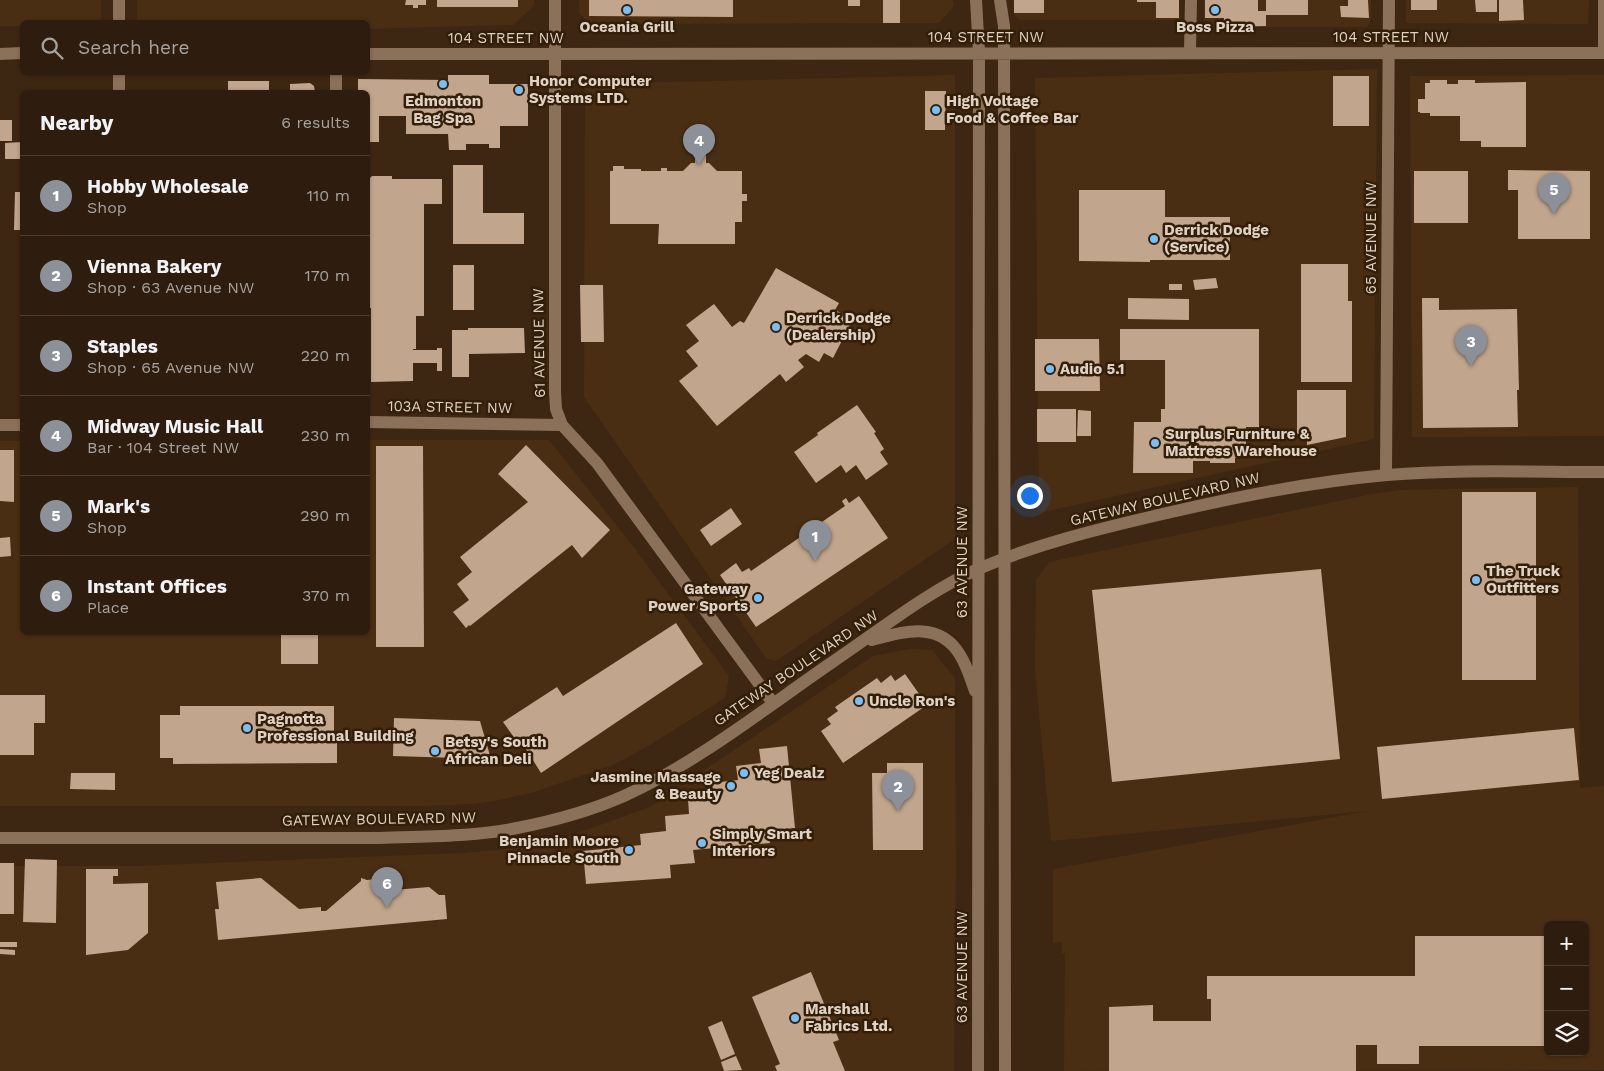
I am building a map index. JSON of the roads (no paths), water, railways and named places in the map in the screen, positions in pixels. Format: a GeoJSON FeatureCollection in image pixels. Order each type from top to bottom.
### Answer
{"type":"FeatureCollection","features":[{"type":"Feature","properties":{"kind":"main road"},"geometry":{"type":"LineString","coordinates":[[119,0],[119,20]]}},
{"type":"Feature","properties":{"kind":"main road","name":"61 AVENUE NW"},"geometry":{"type":"LineString","coordinates":[[556,0],[556,409],[562,425],[597,463],[773,703]]}},
{"type":"Feature","properties":{"kind":"main road","name":"63 AVENUE NW"},"geometry":{"type":"LineString","coordinates":[[976,0],[979,53],[978,1071]]}},
{"type":"Feature","properties":{"kind":"main road"},"geometry":{"type":"LineString","coordinates":[[1000,0],[1004,26],[1005,1071]]}},
{"type":"Feature","properties":{"kind":"main road"},"geometry":{"type":"LineString","coordinates":[[1190,52],[1191,0]]}},
{"type":"Feature","properties":{"kind":"main road","name":"65 AVENUE NW"},"geometry":{"type":"LineString","coordinates":[[1386,475],[1389,0]]}},
{"type":"Feature","properties":{"kind":"main road"},"geometry":{"type":"LineString","coordinates":[[1604,0],[1604,53]]}},
{"type":"Feature","properties":{"kind":"main road","name":"104 STREET NW"},"geometry":{"type":"LineString","coordinates":[[370,54],[1604,53]]}},
{"type":"Feature","properties":{"kind":"main road"},"geometry":{"type":"LineString","coordinates":[[0,54],[20,54]]}},
{"type":"Feature","properties":{"kind":"main road"},"geometry":{"type":"LineString","coordinates":[[118,90],[119,75]]}},
{"type":"Feature","properties":{"kind":"main road"},"geometry":{"type":"LineString","coordinates":[[336,75],[336,90]]}},
{"type":"Feature","properties":{"kind":"main road","name":"103A STREET NW"},"geometry":{"type":"LineString","coordinates":[[370,422],[562,425]]}},
{"type":"Feature","properties":{"kind":"main road"},"geometry":{"type":"LineString","coordinates":[[0,425],[20,425]]}},
{"type":"Feature","properties":{"kind":"main road","name":"GATEWAY BOULEVARD NW"},"geometry":{"type":"LineString","coordinates":[[0,838],[440,837],[480,834],[548,822],[626,795],[667,773],[710,746],[937,591],[978,569],[1026,550],[1112,526],[1302,485],[1418,473],[1604,472]]}},
{"type":"Feature","properties":{"kind":"main road"},"geometry":{"type":"LineString","coordinates":[[862,642],[908,630],[931,633],[943,638],[960,655],[978,698]]}},
{"type":"Feature","properties":{"kind":"place","name":"Oceania Grill"},"geometry":{"type":"Point","coordinates":[627,10]}},
{"type":"Feature","properties":{"kind":"place","name":"Boss Pizza"},"geometry":{"type":"Point","coordinates":[1215,10]}},
{"type":"Feature","properties":{"kind":"place","name":"Edmonton Bag Spa"},"geometry":{"type":"Point","coordinates":[443,84]}},
{"type":"Feature","properties":{"kind":"place","name":"Honor Computer Systems LTD."},"geometry":{"type":"Point","coordinates":[519,90]}},
{"type":"Feature","properties":{"kind":"place","name":"High Voltage Food & Coffee Bar"},"geometry":{"type":"Point","coordinates":[936,110]}},
{"type":"Feature","properties":{"kind":"place","name":"Midway Music Hall"},"geometry":{"type":"Point","coordinates":[699,165]}},
{"type":"Feature","properties":{"kind":"place","name":"Mark's"},"geometry":{"type":"Point","coordinates":[1554,214]}},
{"type":"Feature","properties":{"kind":"place","name":"Derrick Dodge (Service)"},"geometry":{"type":"Point","coordinates":[1154,239]}},
{"type":"Feature","properties":{"kind":"place","name":"Derrick Dodge (Dealership)"},"geometry":{"type":"Point","coordinates":[776,327]}},
{"type":"Feature","properties":{"kind":"place","name":"Staples"},"geometry":{"type":"Point","coordinates":[1471,366]}},
{"type":"Feature","properties":{"kind":"place","name":"Audio 5.1"},"geometry":{"type":"Point","coordinates":[1050,369]}},
{"type":"Feature","properties":{"kind":"place","name":"Surplus Furniture & Mattress Warehouse"},"geometry":{"type":"Point","coordinates":[1155,443]}},
{"type":"Feature","properties":{"kind":"place","name":"Hobby Wholesale"},"geometry":{"type":"Point","coordinates":[815,561]}},
{"type":"Feature","properties":{"kind":"place","name":"The Truck Outfitters"},"geometry":{"type":"Point","coordinates":[1476,580]}},
{"type":"Feature","properties":{"kind":"place","name":"Gateway Power Sports"},"geometry":{"type":"Point","coordinates":[758,598]}},
{"type":"Feature","properties":{"kind":"place","name":"Uncle Ron's"},"geometry":{"type":"Point","coordinates":[859,701]}},
{"type":"Feature","properties":{"kind":"place","name":"Pagnotta Professional Building"},"geometry":{"type":"Point","coordinates":[247,728]}},
{"type":"Feature","properties":{"kind":"place","name":"Betsy's South African Deli"},"geometry":{"type":"Point","coordinates":[435,751]}},
{"type":"Feature","properties":{"kind":"place","name":"Yeg Dealz"},"geometry":{"type":"Point","coordinates":[744,773]}},
{"type":"Feature","properties":{"kind":"place","name":"Jasmine Massage & Beauty"},"geometry":{"type":"Point","coordinates":[731,786]}},
{"type":"Feature","properties":{"kind":"place","name":"Vienna Bakery"},"geometry":{"type":"Point","coordinates":[898,811]}},
{"type":"Feature","properties":{"kind":"place","name":"Simply Smart Interiors"},"geometry":{"type":"Point","coordinates":[702,843]}},
{"type":"Feature","properties":{"kind":"place","name":"Benjamin Moore Pinnacle South"},"geometry":{"type":"Point","coordinates":[629,850]}},
{"type":"Feature","properties":{"kind":"place","name":"Instant Offices"},"geometry":{"type":"Point","coordinates":[387,908]}},
{"type":"Feature","properties":{"kind":"place","name":"Marshall Fabrics Ltd."},"geometry":{"type":"Point","coordinates":[795,1018]}}]}
